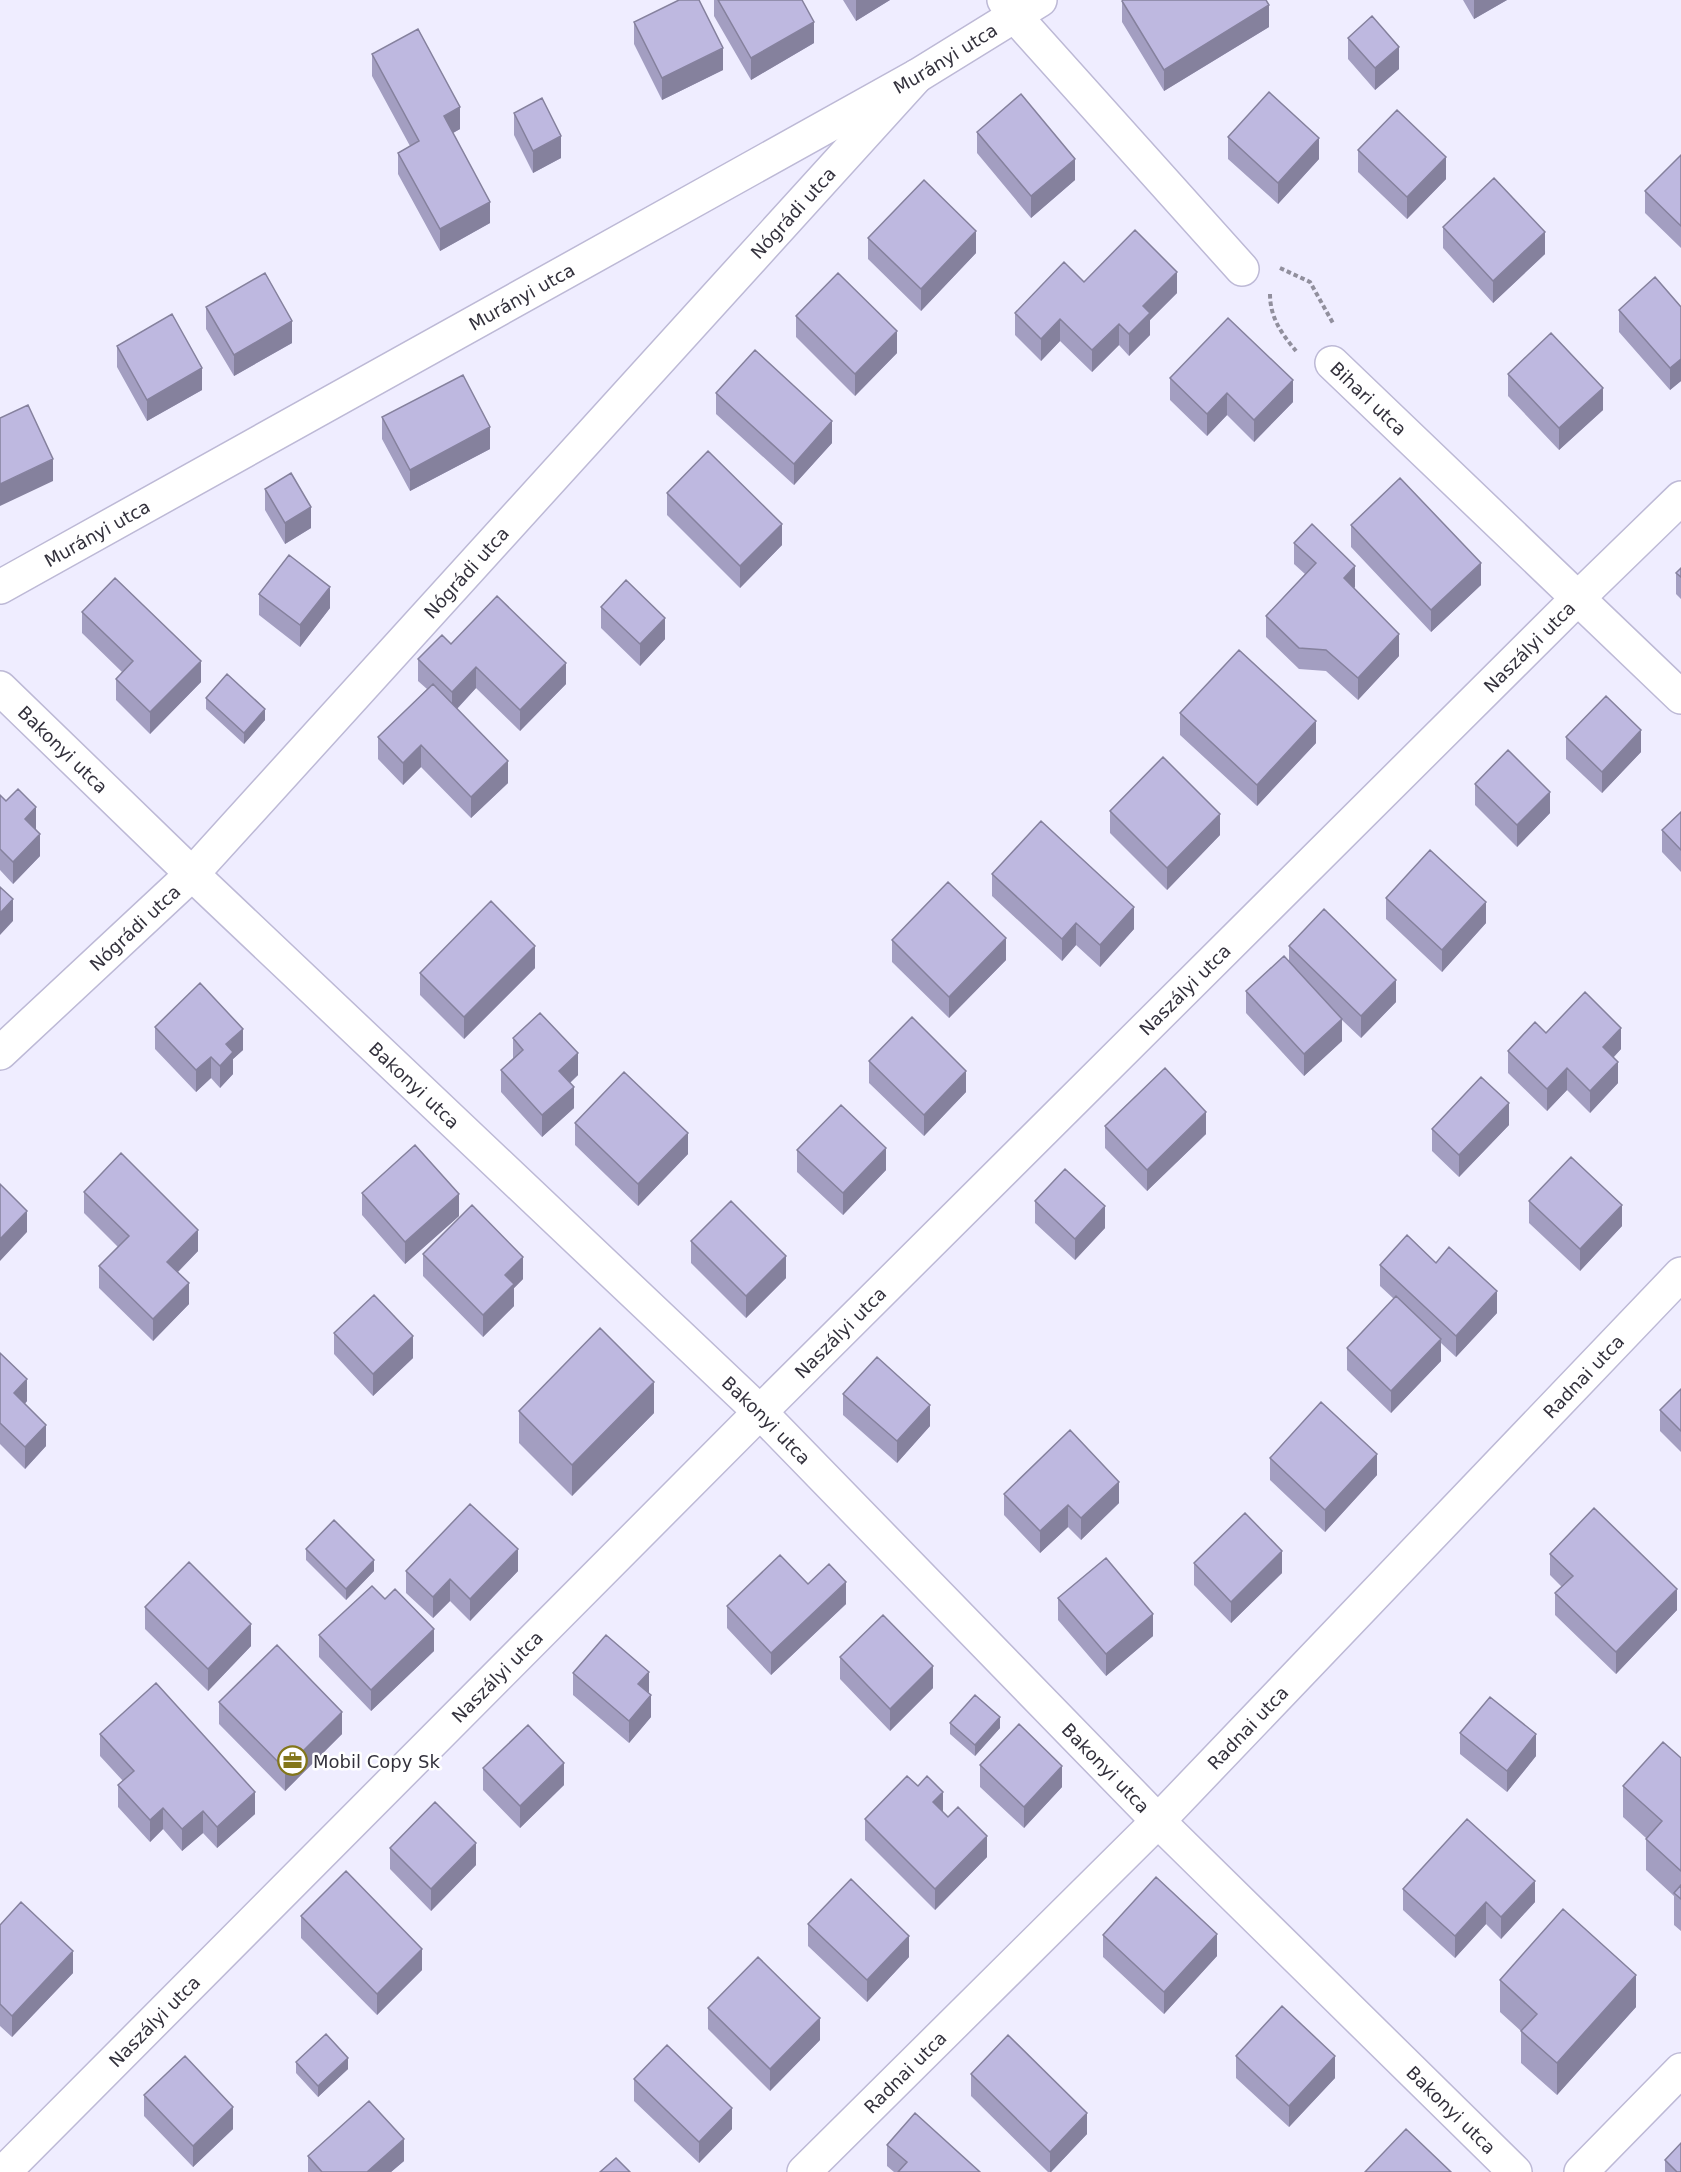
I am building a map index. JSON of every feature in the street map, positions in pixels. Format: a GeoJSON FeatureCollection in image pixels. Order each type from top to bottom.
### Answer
{"type":"FeatureCollection","features":[{"type":"Feature","properties":{"kind":"street","name":"Murányi utca"},"geometry":{"type":"LineString","coordinates":[[0,587],[917,76],[1019,5]]}},
{"type":"Feature","properties":{"kind":"street"},"geometry":{"type":"LineString","coordinates":[[1019,5],[1257,267]]}},
{"type":"Feature","properties":{"kind":"street","name":"Nógrádi utca"},"geometry":{"type":"LineString","coordinates":[[0,1053],[192,874],[917,76]]}},
{"type":"Feature","properties":{"kind":"street","name":"Bihari utca"},"geometry":{"type":"LineString","coordinates":[[1338,369],[1681,697]]}},
{"type":"Feature","properties":{"kind":"street","name":"Naszályi utca"},"geometry":{"type":"LineString","coordinates":[[4,2172],[759,1412],[1681,498]]}},
{"type":"Feature","properties":{"kind":"street","name":"Bakonyi utca"},"geometry":{"type":"LineString","coordinates":[[0,688],[192,874],[759,1412],[1158,1821],[1515,2172]]}},
{"type":"Feature","properties":{"kind":"street","name":"Radnai utca"},"geometry":{"type":"LineString","coordinates":[[804,2172],[1158,1821],[1681,1274]]}},
{"type":"Feature","properties":{"kind":"street"},"geometry":{"type":"LineString","coordinates":[[1581,2172],[1681,2070]]}},
{"type":"Feature","properties":{"kind":"path","name":"Bihari utca"},"geometry":{"type":"LineString","coordinates":[[1257,267],[1279,330],[1301,356],[1338,369]]}},
{"type":"Feature","properties":{"kind":"path"},"geometry":{"type":"LineString","coordinates":[[1257,267],[1310,282],[1338,332],[1344,362],[1338,369]]}},
{"type":"Feature","properties":{"kind":"building"},"geometry":{"type":"Polygon","coordinates":[[[679,0],[699,0],[723,48],[662,78],[634,22],[679,0]]]}},
{"type":"Feature","properties":{"kind":"building"},"geometry":{"type":"Polygon","coordinates":[[[718,0],[802,0],[814,22],[751,58],[718,0]]]}},
{"type":"Feature","properties":{"kind":"building"},"geometry":{"type":"Polygon","coordinates":[[[1123,0],[1266,0],[1269,5],[1164,70],[1123,0]]]}},
{"type":"Feature","properties":{"kind":"building"},"geometry":{"type":"Polygon","coordinates":[[[1372,16],[1399,47],[1375,68],[1348,38],[1372,16]]]}},
{"type":"Feature","properties":{"kind":"building"},"geometry":{"type":"Polygon","coordinates":[[[418,29],[460,107],[444,116],[490,202],[440,229],[398,153],[419,141],[372,54],[418,29]]]}},
{"type":"Feature","properties":{"kind":"building"},"geometry":{"type":"Polygon","coordinates":[[[1269,92],[1319,138],[1278,183],[1228,137],[1269,92]]]}},
{"type":"Feature","properties":{"kind":"building"},"geometry":{"type":"Polygon","coordinates":[[[1021,94],[1075,159],[1031,196],[977,132],[1021,94]]]}},
{"type":"Feature","properties":{"kind":"building"},"geometry":{"type":"Polygon","coordinates":[[[542,98],[561,136],[533,151],[514,113],[542,98]]]}},
{"type":"Feature","properties":{"kind":"building"},"geometry":{"type":"Polygon","coordinates":[[[1397,110],[1446,157],[1407,197],[1358,150],[1397,110]]]}},
{"type":"Feature","properties":{"kind":"building"},"geometry":{"type":"Polygon","coordinates":[[[1681,155],[1681,226],[1645,191],[1681,155]]]}},
{"type":"Feature","properties":{"kind":"building"},"geometry":{"type":"Polygon","coordinates":[[[1494,178],[1545,232],[1493,281],[1443,227],[1494,178]]]}},
{"type":"Feature","properties":{"kind":"building"},"geometry":{"type":"Polygon","coordinates":[[[924,180],[976,231],[921,289],[868,238],[924,180]]]}},
{"type":"Feature","properties":{"kind":"building"},"geometry":{"type":"Polygon","coordinates":[[[1135,230],[1177,272],[1143,306],[1150,313],[1129,334],[1119,324],[1092,350],[1060,319],[1041,339],[1015,313],[1064,262],[1084,282],[1135,230]]]}},
{"type":"Feature","properties":{"kind":"building"},"geometry":{"type":"Polygon","coordinates":[[[265,273],[292,321],[234,355],[206,307],[265,273]]]}},
{"type":"Feature","properties":{"kind":"building"},"geometry":{"type":"Polygon","coordinates":[[[838,273],[897,331],[855,374],[796,316],[838,273]]]}},
{"type":"Feature","properties":{"kind":"building"},"geometry":{"type":"Polygon","coordinates":[[[1655,277],[1681,307],[1681,359],[1670,368],[1619,310],[1655,277]]]}},
{"type":"Feature","properties":{"kind":"building"},"geometry":{"type":"Polygon","coordinates":[[[172,314],[202,368],[147,400],[117,346],[172,314]]]}},
{"type":"Feature","properties":{"kind":"building"},"geometry":{"type":"Polygon","coordinates":[[[1228,318],[1293,380],[1254,420],[1227,393],[1207,414],[1170,378],[1228,318]]]}},
{"type":"Feature","properties":{"kind":"building"},"geometry":{"type":"Polygon","coordinates":[[[1551,333],[1603,388],[1559,428],[1508,374],[1551,333]]]}},
{"type":"Feature","properties":{"kind":"building"},"geometry":{"type":"Polygon","coordinates":[[[755,350],[832,421],[794,464],[716,393],[755,350]]]}},
{"type":"Feature","properties":{"kind":"building"},"geometry":{"type":"Polygon","coordinates":[[[463,375],[490,427],[410,470],[382,417],[463,375]]]}},
{"type":"Feature","properties":{"kind":"building"},"geometry":{"type":"Polygon","coordinates":[[[28,405],[53,459],[0,484],[0,418],[28,405]]]}},
{"type":"Feature","properties":{"kind":"building"},"geometry":{"type":"Polygon","coordinates":[[[708,451],[782,524],[740,566],[667,493],[708,451]]]}},
{"type":"Feature","properties":{"kind":"building"},"geometry":{"type":"Polygon","coordinates":[[[291,473],[311,507],[285,523],[265,489],[291,473]]]}},
{"type":"Feature","properties":{"kind":"building"},"geometry":{"type":"Polygon","coordinates":[[[1400,478],[1481,563],[1431,610],[1351,525],[1400,478]]]}},
{"type":"Feature","properties":{"kind":"building"},"geometry":{"type":"Polygon","coordinates":[[[1312,524],[1355,566],[1344,578],[1399,634],[1358,678],[1326,650],[1299,648],[1266,616],[1316,563],[1294,543],[1312,524]]]}},
{"type":"Feature","properties":{"kind":"building"},"geometry":{"type":"Polygon","coordinates":[[[289,555],[330,587],[300,625],[259,594],[289,555]]]}},
{"type":"Feature","properties":{"kind":"building"},"geometry":{"type":"Polygon","coordinates":[[[115,578],[201,661],[150,712],[116,679],[133,661],[82,612],[115,578]]]}},
{"type":"Feature","properties":{"kind":"building"},"geometry":{"type":"Polygon","coordinates":[[[626,580],[665,618],[640,644],[601,607],[626,580]]]}},
{"type":"Feature","properties":{"kind":"building"},"geometry":{"type":"Polygon","coordinates":[[[497,596],[566,663],[520,710],[476,667],[452,692],[418,659],[442,635],[451,644],[497,596]]]}},
{"type":"Feature","properties":{"kind":"building"},"geometry":{"type":"Polygon","coordinates":[[[1239,650],[1316,721],[1257,785],[1180,713],[1239,650]]]}},
{"type":"Feature","properties":{"kind":"building"},"geometry":{"type":"Polygon","coordinates":[[[227,674],[265,709],[244,733],[206,698],[227,674]]]}},
{"type":"Feature","properties":{"kind":"building"},"geometry":{"type":"Polygon","coordinates":[[[433,684],[508,761],[471,797],[421,745],[403,763],[378,737],[433,684]]]}},
{"type":"Feature","properties":{"kind":"building"},"geometry":{"type":"Polygon","coordinates":[[[1606,696],[1641,730],[1602,772],[1566,737],[1606,696]]]}},
{"type":"Feature","properties":{"kind":"building"},"geometry":{"type":"Polygon","coordinates":[[[1508,750],[1550,792],[1517,825],[1475,784],[1508,750]]]}},
{"type":"Feature","properties":{"kind":"building"},"geometry":{"type":"Polygon","coordinates":[[[1163,757],[1220,814],[1167,868],[1110,811],[1163,757]]]}},
{"type":"Feature","properties":{"kind":"building"},"geometry":{"type":"Polygon","coordinates":[[[18,789],[36,807],[25,819],[40,834],[13,862],[0,849],[0,795],[6,801],[18,789]]]}},
{"type":"Feature","properties":{"kind":"building"},"geometry":{"type":"Polygon","coordinates":[[[1681,812],[1681,850],[1662,830],[1681,812]]]}},
{"type":"Feature","properties":{"kind":"building"},"geometry":{"type":"Polygon","coordinates":[[[1041,821],[1134,907],[1100,945],[1076,923],[1062,939],[992,874],[1041,821]]]}},
{"type":"Feature","properties":{"kind":"building"},"geometry":{"type":"Polygon","coordinates":[[[1430,850],[1486,902],[1442,950],[1386,898],[1430,850]]]}},
{"type":"Feature","properties":{"kind":"building"},"geometry":{"type":"Polygon","coordinates":[[[948,882],[1006,938],[949,997],[892,940],[948,882]]]}},
{"type":"Feature","properties":{"kind":"building"},"geometry":{"type":"Polygon","coordinates":[[[0,887],[13,899],[0,913],[0,887]]]}},
{"type":"Feature","properties":{"kind":"building"},"geometry":{"type":"Polygon","coordinates":[[[491,901],[535,946],[464,1017],[420,973],[491,901]]]}},
{"type":"Feature","properties":{"kind":"building"},"geometry":{"type":"Polygon","coordinates":[[[1324,909],[1396,980],[1361,1016],[1289,946],[1324,909]]]}},
{"type":"Feature","properties":{"kind":"building"},"geometry":{"type":"Polygon","coordinates":[[[1284,956],[1342,1019],[1304,1054],[1246,991],[1284,956]]]}},
{"type":"Feature","properties":{"kind":"building"},"geometry":{"type":"Polygon","coordinates":[[[200,983],[243,1029],[226,1044],[233,1052],[220,1066],[211,1057],[196,1070],[155,1027],[200,983]]]}},
{"type":"Feature","properties":{"kind":"building"},"geometry":{"type":"Polygon","coordinates":[[[1585,992],[1621,1028],[1603,1047],[1618,1062],[1590,1091],[1567,1068],[1547,1089],[1508,1051],[1535,1022],[1546,1033],[1585,992]]]}},
{"type":"Feature","properties":{"kind":"building"},"geometry":{"type":"Polygon","coordinates":[[[540,1013],[578,1053],[559,1071],[574,1087],[542,1115],[501,1070],[523,1050],[513,1038],[540,1013]]]}},
{"type":"Feature","properties":{"kind":"building"},"geometry":{"type":"Polygon","coordinates":[[[912,1017],[966,1071],[924,1115],[869,1061],[912,1017]]]}},
{"type":"Feature","properties":{"kind":"building"},"geometry":{"type":"Polygon","coordinates":[[[1165,1068],[1206,1112],[1147,1170],[1105,1126],[1165,1068]]]}},
{"type":"Feature","properties":{"kind":"building"},"geometry":{"type":"Polygon","coordinates":[[[624,1072],[688,1133],[638,1184],[575,1123],[624,1072]]]}},
{"type":"Feature","properties":{"kind":"building"},"geometry":{"type":"Polygon","coordinates":[[[1481,1077],[1509,1103],[1459,1155],[1432,1129],[1481,1077]]]}},
{"type":"Feature","properties":{"kind":"building"},"geometry":{"type":"Polygon","coordinates":[[[841,1105],[886,1148],[843,1193],[797,1150],[841,1105]]]}},
{"type":"Feature","properties":{"kind":"building"},"geometry":{"type":"Polygon","coordinates":[[[415,1145],[459,1194],[405,1242],[362,1193],[415,1145]]]}},
{"type":"Feature","properties":{"kind":"building"},"geometry":{"type":"Polygon","coordinates":[[[121,1153],[198,1230],[167,1262],[189,1283],[153,1319],[99,1266],[129,1236],[84,1192],[121,1153]]]}},
{"type":"Feature","properties":{"kind":"building"},"geometry":{"type":"Polygon","coordinates":[[[1571,1157],[1622,1205],[1580,1249],[1529,1201],[1571,1157]]]}},
{"type":"Feature","properties":{"kind":"building"},"geometry":{"type":"Polygon","coordinates":[[[1065,1169],[1105,1206],[1075,1239],[1035,1201],[1065,1169]]]}},
{"type":"Feature","properties":{"kind":"building"},"geometry":{"type":"Polygon","coordinates":[[[0,1184],[27,1211],[0,1239],[0,1184]]]}},
{"type":"Feature","properties":{"kind":"building"},"geometry":{"type":"Polygon","coordinates":[[[731,1201],[786,1256],[746,1296],[691,1241],[731,1201]]]}},
{"type":"Feature","properties":{"kind":"building"},"geometry":{"type":"Polygon","coordinates":[[[472,1205],[523,1257],[505,1275],[514,1284],[483,1315],[423,1254],[472,1205]]]}},
{"type":"Feature","properties":{"kind":"building"},"geometry":{"type":"Polygon","coordinates":[[[1407,1235],[1436,1263],[1449,1247],[1497,1291],[1456,1336],[1380,1265],[1407,1235]]]}},
{"type":"Feature","properties":{"kind":"building"},"geometry":{"type":"Polygon","coordinates":[[[374,1295],[413,1336],[373,1374],[334,1333],[374,1295]]]}},
{"type":"Feature","properties":{"kind":"building"},"geometry":{"type":"Polygon","coordinates":[[[1396,1296],[1441,1339],[1391,1391],[1347,1348],[1396,1296]]]}},
{"type":"Feature","properties":{"kind":"building"},"geometry":{"type":"Polygon","coordinates":[[[600,1328],[654,1382],[572,1465],[519,1411],[600,1328]]]}},
{"type":"Feature","properties":{"kind":"building"},"geometry":{"type":"Polygon","coordinates":[[[0,1353],[27,1379],[14,1393],[46,1425],[25,1447],[0,1423],[0,1353]]]}},
{"type":"Feature","properties":{"kind":"building"},"geometry":{"type":"Polygon","coordinates":[[[877,1357],[930,1405],[897,1441],[843,1394],[877,1357]]]}},
{"type":"Feature","properties":{"kind":"building"},"geometry":{"type":"Polygon","coordinates":[[[1681,1389],[1681,1431],[1660,1410],[1681,1389]]]}},
{"type":"Feature","properties":{"kind":"building"},"geometry":{"type":"Polygon","coordinates":[[[1321,1402],[1377,1454],[1325,1510],[1270,1458],[1321,1402]]]}},
{"type":"Feature","properties":{"kind":"building"},"geometry":{"type":"Polygon","coordinates":[[[1070,1430],[1119,1482],[1081,1518],[1068,1505],[1040,1531],[1004,1494],[1070,1430]]]}},
{"type":"Feature","properties":{"kind":"building"},"geometry":{"type":"Polygon","coordinates":[[[470,1504],[518,1549],[470,1599],[450,1579],[433,1597],[406,1571],[470,1504]]]}},
{"type":"Feature","properties":{"kind":"building"},"geometry":{"type":"Polygon","coordinates":[[[1594,1508],[1677,1589],[1616,1652],[1555,1593],[1573,1576],[1550,1554],[1594,1508]]]}},
{"type":"Feature","properties":{"kind":"building"},"geometry":{"type":"Polygon","coordinates":[[[1245,1513],[1282,1551],[1231,1602],[1194,1563],[1245,1513]]]}},
{"type":"Feature","properties":{"kind":"building"},"geometry":{"type":"Polygon","coordinates":[[[334,1520],[374,1560],[346,1589],[306,1549],[334,1520]]]}},
{"type":"Feature","properties":{"kind":"building"},"geometry":{"type":"Polygon","coordinates":[[[780,1555],[808,1584],[829,1564],[846,1582],[771,1653],[727,1606],[780,1555]]]}},
{"type":"Feature","properties":{"kind":"building"},"geometry":{"type":"Polygon","coordinates":[[[1106,1558],[1153,1614],[1106,1654],[1058,1598],[1106,1558]]]}},
{"type":"Feature","properties":{"kind":"building"},"geometry":{"type":"Polygon","coordinates":[[[189,1562],[251,1624],[208,1669],[145,1607],[189,1562]]]}},
{"type":"Feature","properties":{"kind":"building"},"geometry":{"type":"Polygon","coordinates":[[[372,1586],[385,1599],[395,1589],[434,1629],[371,1690],[319,1635],[372,1586]]]}},
{"type":"Feature","properties":{"kind":"building"},"geometry":{"type":"Polygon","coordinates":[[[883,1615],[933,1666],[890,1709],[840,1657],[883,1615]]]}},
{"type":"Feature","properties":{"kind":"building"},"geometry":{"type":"Polygon","coordinates":[[[606,1635],[649,1672],[638,1684],[651,1695],[629,1721],[573,1673],[606,1635]]]}},
{"type":"Feature","properties":{"kind":"building"},"geometry":{"type":"Polygon","coordinates":[[[277,1645],[342,1712],[285,1769],[219,1702],[277,1645]]]}},
{"type":"Feature","properties":{"kind":"building"},"geometry":{"type":"Polygon","coordinates":[[[156,1683],[255,1792],[217,1827],[203,1811],[182,1829],[163,1808],[150,1820],[118,1785],[134,1771],[100,1734],[156,1683]]]}},
{"type":"Feature","properties":{"kind":"building"},"geometry":{"type":"Polygon","coordinates":[[[975,1695],[1000,1717],[975,1745],[950,1723],[975,1695]]]}},
{"type":"Feature","properties":{"kind":"building"},"geometry":{"type":"Polygon","coordinates":[[[1490,1697],[1536,1734],[1507,1771],[1460,1733],[1490,1697]]]}},
{"type":"Feature","properties":{"kind":"building"},"geometry":{"type":"Polygon","coordinates":[[[1019,1724],[1062,1766],[1024,1807],[980,1765],[1019,1724]]]}},
{"type":"Feature","properties":{"kind":"building"},"geometry":{"type":"Polygon","coordinates":[[[528,1725],[564,1763],[520,1806],[483,1768],[528,1725]]]}},
{"type":"Feature","properties":{"kind":"building"},"geometry":{"type":"Polygon","coordinates":[[[1663,1742],[1681,1758],[1681,1871],[1646,1839],[1662,1821],[1623,1786],[1663,1742]]]}},
{"type":"Feature","properties":{"kind":"building"},"geometry":{"type":"Polygon","coordinates":[[[907,1776],[918,1786],[927,1776],[943,1792],[933,1802],[948,1817],[958,1807],[987,1836],[935,1889],[865,1819],[907,1776]]]}},
{"type":"Feature","properties":{"kind":"building"},"geometry":{"type":"Polygon","coordinates":[[[435,1802],[476,1843],[431,1889],[390,1848],[435,1802]]]}},
{"type":"Feature","properties":{"kind":"building"},"geometry":{"type":"Polygon","coordinates":[[[1467,1819],[1535,1881],[1501,1917],[1486,1902],[1455,1936],[1403,1889],[1467,1819]]]}},
{"type":"Feature","properties":{"kind":"building"},"geometry":{"type":"Polygon","coordinates":[[[346,1871],[422,1949],[377,1994],[301,1916],[346,1871]]]}},
{"type":"Feature","properties":{"kind":"building"},"geometry":{"type":"Polygon","coordinates":[[[1156,1877],[1217,1934],[1164,1992],[1103,1935],[1156,1877]]]}},
{"type":"Feature","properties":{"kind":"building"},"geometry":{"type":"Polygon","coordinates":[[[851,1879],[909,1936],[867,1980],[808,1924],[851,1879]]]}},
{"type":"Feature","properties":{"kind":"building"},"geometry":{"type":"Polygon","coordinates":[[[1681,1885],[1681,1899],[1674,1893],[1681,1885]]]}},
{"type":"Feature","properties":{"kind":"building"},"geometry":{"type":"Polygon","coordinates":[[[21,1902],[73,1951],[12,2016],[0,2004],[0,1925],[21,1902]]]}},
{"type":"Feature","properties":{"kind":"building"},"geometry":{"type":"Polygon","coordinates":[[[1563,1909],[1636,1975],[1557,2063],[1521,2031],[1537,2014],[1500,1980],[1563,1909]]]}},
{"type":"Feature","properties":{"kind":"building"},"geometry":{"type":"Polygon","coordinates":[[[758,1957],[820,2018],[770,2069],[708,2008],[758,1957]]]}},
{"type":"Feature","properties":{"kind":"building"},"geometry":{"type":"Polygon","coordinates":[[[1282,2006],[1335,2056],[1289,2106],[1236,2056],[1282,2006]]]}},
{"type":"Feature","properties":{"kind":"building"},"geometry":{"type":"Polygon","coordinates":[[[326,2034],[348,2058],[318,2086],[296,2062],[326,2034]]]}},
{"type":"Feature","properties":{"kind":"building"},"geometry":{"type":"Polygon","coordinates":[[[1008,2035],[1087,2113],[1050,2152],[971,2074],[1008,2035]]]}},
{"type":"Feature","properties":{"kind":"building"},"geometry":{"type":"Polygon","coordinates":[[[667,2045],[732,2108],[699,2142],[634,2079],[667,2045]]]}},
{"type":"Feature","properties":{"kind":"building"},"geometry":{"type":"Polygon","coordinates":[[[185,2056],[233,2107],[193,2146],[144,2095],[185,2056]]]}},
{"type":"Feature","properties":{"kind":"building"},"geometry":{"type":"Polygon","coordinates":[[[369,2101],[404,2139],[367,2172],[322,2172],[308,2156],[369,2101]]]}},
{"type":"Feature","properties":{"kind":"building"},"geometry":{"type":"Polygon","coordinates":[[[915,2113],[980,2172],[898,2172],[907,2162],[887,2145],[915,2113]]]}},
{"type":"Feature","properties":{"kind":"building"},"geometry":{"type":"Polygon","coordinates":[[[1406,2129],[1451,2172],[1365,2172],[1406,2129]]]}},
{"type":"Feature","properties":{"kind":"building"},"geometry":{"type":"Polygon","coordinates":[[[1681,2143],[1681,2172],[1677,2172],[1665,2160],[1681,2143]]]}},
{"type":"Feature","properties":{"kind":"building"},"geometry":{"type":"Polygon","coordinates":[[[616,2158],[630,2172],[600,2172],[616,2158]]]}},
{"type":"Feature","properties":{"kind":"place","name":"Mobil Copy Sk"},"geometry":{"type":"Point","coordinates":[292,1761]}}]}
